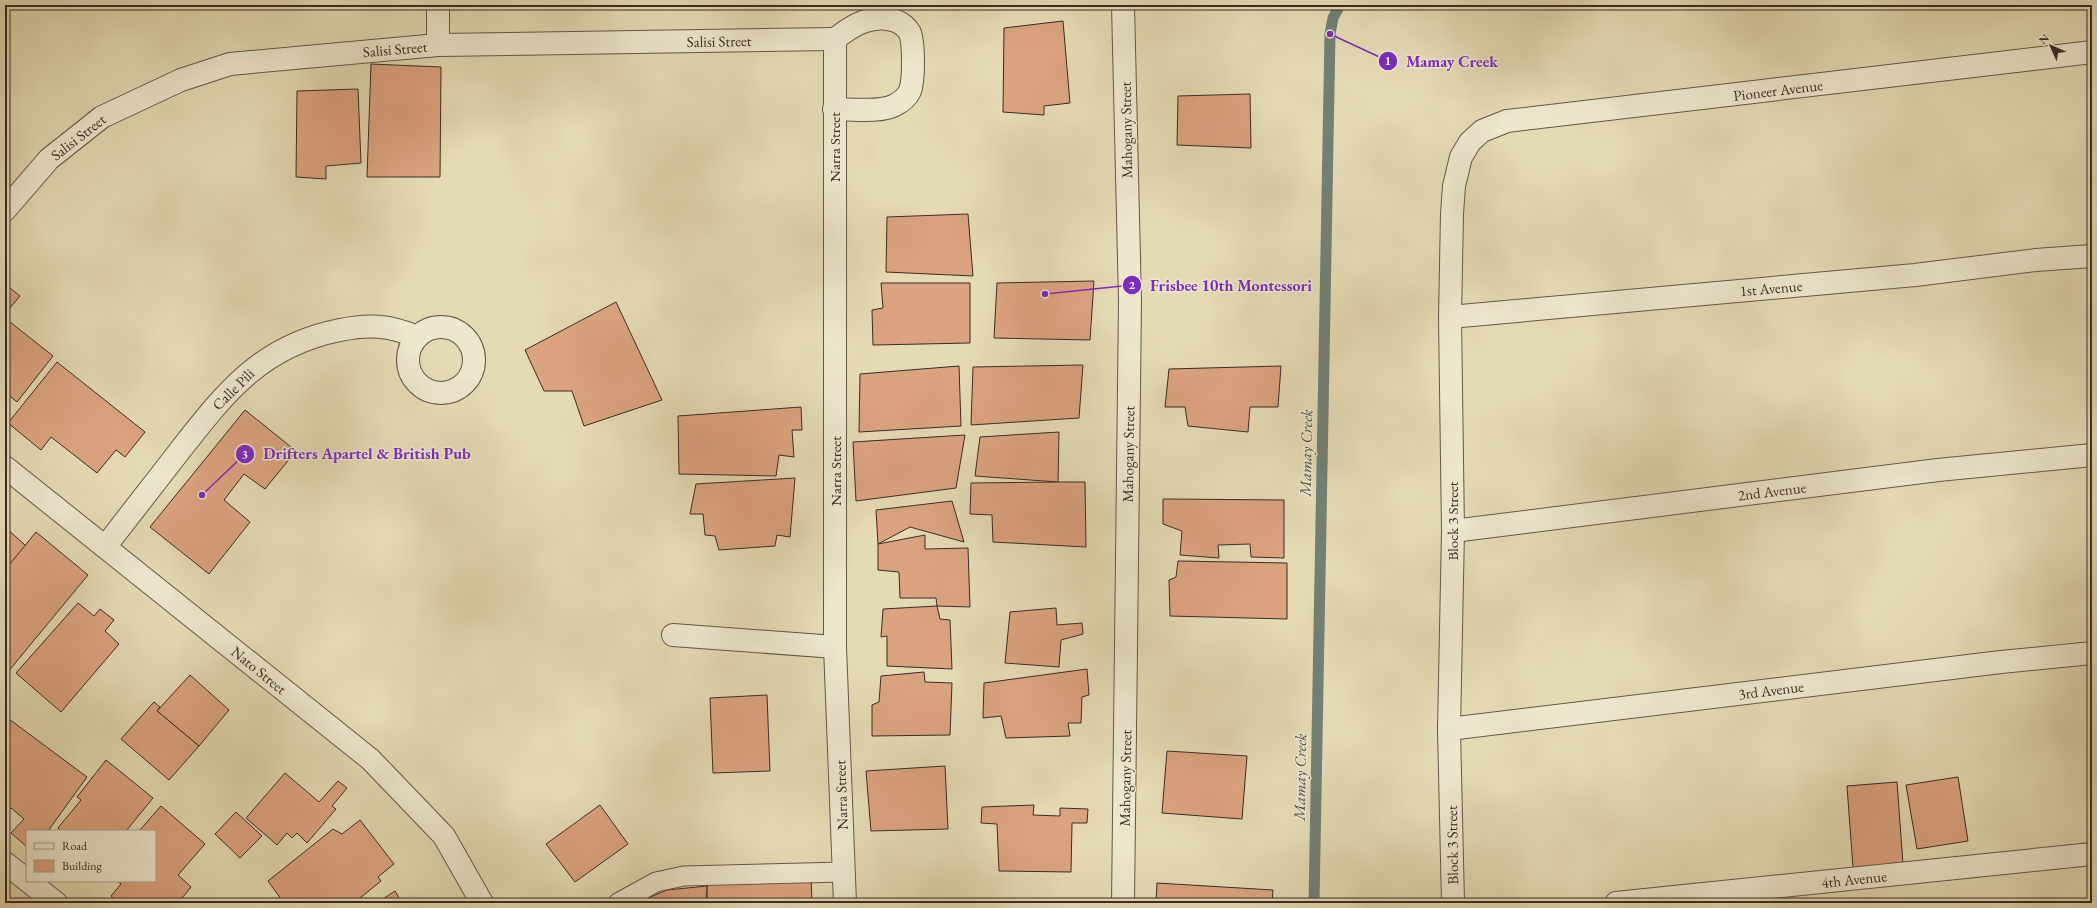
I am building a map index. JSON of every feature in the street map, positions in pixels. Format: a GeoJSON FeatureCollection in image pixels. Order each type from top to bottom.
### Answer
{"type":"FeatureCollection","features":[{"type":"Feature","properties":{"kind":"street"},"geometry":{"type":"LineString","coordinates":[[438,5],[438,45]]}},
{"type":"Feature","properties":{"kind":"street","name":"Mahogany Street"},"geometry":{"type":"LineString","coordinates":[[1123,5],[1130,301],[1124,903]]}},
{"type":"Feature","properties":{"kind":"street"},"geometry":{"type":"LineString","coordinates":[[834,109],[881,109],[894,106],[904,100],[910,91],[912,77],[912,42],[909,32],[899,22],[880,18],[866,20],[852,27],[835,39]]}},
{"type":"Feature","properties":{"kind":"street","name":"Salisi Street"},"geometry":{"type":"LineString","coordinates":[[5,210],[49,159],[102,117],[181,80],[230,64],[438,45],[835,39]]}},
{"type":"Feature","properties":{"kind":"street","name":"Narra Street"},"geometry":{"type":"LineString","coordinates":[[835,39],[835,647],[845,903]]}},
{"type":"Feature","properties":{"kind":"street","name":"Pioneer Avenue"},"geometry":{"type":"LineString","coordinates":[[1470,142],[1482,132],[1507,121],[2092,52]]}},
{"type":"Feature","properties":{"kind":"street","name":"Block 3 Street"},"geometry":{"type":"LineString","coordinates":[[1453,903],[1449,729],[1453,531],[1450,317],[1454,186],[1461,157],[1470,142]]}},
{"type":"Feature","properties":{"kind":"street","name":"1st Avenue"},"geometry":{"type":"LineString","coordinates":[[1450,317],[1915,275],[2036,260],[2092,256]]}},
{"type":"Feature","properties":{"kind":"street","name":"Calle Pili"},"geometry":{"type":"LineString","coordinates":[[104,547],[214,407],[242,378],[264,360],[320,334],[356,327],[383,326],[417,337]]}},
{"type":"Feature","properties":{"kind":"street","name":"2nd Avenue"},"geometry":{"type":"LineString","coordinates":[[1453,531],[1938,470],[2092,455]]}},
{"type":"Feature","properties":{"kind":"street","name":"Nato Street"},"geometry":{"type":"LineString","coordinates":[[5,467],[370,759],[444,836],[482,903]]}},
{"type":"Feature","properties":{"kind":"street"},"geometry":{"type":"LineString","coordinates":[[673,635],[835,647]]}},
{"type":"Feature","properties":{"kind":"street","name":"3rd Avenue"},"geometry":{"type":"LineString","coordinates":[[1449,729],[1993,663],[2092,653]]}},
{"type":"Feature","properties":{"kind":"street","name":"4th Avenue"},"geometry":{"type":"LineString","coordinates":[[1616,903],[2092,854]]}},
{"type":"Feature","properties":{"kind":"street"},"geometry":{"type":"LineString","coordinates":[[5,863],[26,880]]}},
{"type":"Feature","properties":{"kind":"street"},"geometry":{"type":"LineString","coordinates":[[28,882],[56,903]]}},
{"type":"Feature","properties":{"kind":"lane"},"geometry":{"type":"LineString","coordinates":[[618,903],[656,882],[684,876],[844,872]]}},
{"type":"Feature","properties":{"kind":"building"},"geometry":{"type":"Polygon","coordinates":[[[1063,21],[1070,103],[1044,106],[1044,115],[1003,112],[1004,28],[1063,21]]]}},
{"type":"Feature","properties":{"kind":"building"},"geometry":{"type":"Polygon","coordinates":[[[371,64],[441,67],[440,177],[367,177],[371,64]]]}},
{"type":"Feature","properties":{"kind":"building"},"geometry":{"type":"Polygon","coordinates":[[[358,89],[361,163],[326,166],[326,179],[296,177],[297,91],[358,89]]]}},
{"type":"Feature","properties":{"kind":"building"},"geometry":{"type":"Polygon","coordinates":[[[1250,94],[1251,148],[1177,145],[1178,96],[1250,94]]]}},
{"type":"Feature","properties":{"kind":"building"},"geometry":{"type":"Polygon","coordinates":[[[968,214],[973,276],[886,272],[887,217],[968,214]]]}},
{"type":"Feature","properties":{"kind":"building"},"geometry":{"type":"Polygon","coordinates":[[[1094,281],[1090,340],[994,338],[997,283],[1094,281]]]}},
{"type":"Feature","properties":{"kind":"building"},"geometry":{"type":"Polygon","coordinates":[[[881,283],[970,283],[970,343],[873,345],[872,310],[883,308],[881,283]]]}},
{"type":"Feature","properties":{"kind":"building"},"geometry":{"type":"Polygon","coordinates":[[[5,284],[20,296],[5,314],[5,284]]]}},
{"type":"Feature","properties":{"kind":"building"},"geometry":{"type":"Polygon","coordinates":[[[616,302],[662,400],[584,426],[572,391],[544,391],[525,350],[616,302]]]}},
{"type":"Feature","properties":{"kind":"building"},"geometry":{"type":"Polygon","coordinates":[[[5,318],[53,356],[17,402],[5,392],[5,318]]]}},
{"type":"Feature","properties":{"kind":"building"},"geometry":{"type":"Polygon","coordinates":[[[57,362],[145,432],[125,457],[116,450],[97,473],[51,437],[41,450],[8,423],[57,362]]]}},
{"type":"Feature","properties":{"kind":"building"},"geometry":{"type":"Polygon","coordinates":[[[1083,365],[1079,418],[971,425],[973,367],[1083,365]]]}},
{"type":"Feature","properties":{"kind":"building"},"geometry":{"type":"Polygon","coordinates":[[[959,366],[961,426],[859,432],[860,374],[959,366]]]}},
{"type":"Feature","properties":{"kind":"building"},"geometry":{"type":"Polygon","coordinates":[[[1281,366],[1278,407],[1250,407],[1248,432],[1188,426],[1185,407],[1165,407],[1169,369],[1281,366]]]}},
{"type":"Feature","properties":{"kind":"building"},"geometry":{"type":"Polygon","coordinates":[[[801,407],[802,430],[792,430],[794,457],[779,455],[776,476],[679,474],[678,416],[801,407]]]}},
{"type":"Feature","properties":{"kind":"building"},"geometry":{"type":"Polygon","coordinates":[[[245,410],[296,451],[265,489],[244,474],[224,500],[250,522],[209,574],[150,527],[245,410]]]}},
{"type":"Feature","properties":{"kind":"building"},"geometry":{"type":"Polygon","coordinates":[[[1059,432],[1058,482],[975,476],[980,437],[1059,432]]]}},
{"type":"Feature","properties":{"kind":"building"},"geometry":{"type":"Polygon","coordinates":[[[965,435],[956,488],[856,501],[853,442],[965,435]]]}},
{"type":"Feature","properties":{"kind":"building"},"geometry":{"type":"Polygon","coordinates":[[[795,478],[790,537],[777,535],[775,546],[719,550],[715,536],[705,535],[703,514],[690,514],[696,484],[795,478]]]}},
{"type":"Feature","properties":{"kind":"building"},"geometry":{"type":"Polygon","coordinates":[[[1085,482],[1086,547],[993,542],[992,515],[970,514],[971,483],[1085,482]]]}},
{"type":"Feature","properties":{"kind":"building"},"geometry":{"type":"Polygon","coordinates":[[[1163,499],[1284,500],[1284,558],[1251,557],[1250,544],[1218,545],[1219,558],[1180,555],[1182,531],[1163,524],[1163,499]]]}},
{"type":"Feature","properties":{"kind":"building"},"geometry":{"type":"Polygon","coordinates":[[[952,501],[964,542],[910,527],[878,544],[876,510],[952,501]]]}},
{"type":"Feature","properties":{"kind":"building"},"geometry":{"type":"Polygon","coordinates":[[[5,527],[26,546],[5,571],[5,527]]]}},
{"type":"Feature","properties":{"kind":"building"},"geometry":{"type":"Polygon","coordinates":[[[36,532],[88,575],[7,673],[5,671],[5,570],[36,532]]]}},
{"type":"Feature","properties":{"kind":"building"},"geometry":{"type":"Polygon","coordinates":[[[925,535],[925,549],[968,548],[970,607],[937,606],[936,598],[900,598],[899,572],[878,570],[878,544],[925,535]]]}},
{"type":"Feature","properties":{"kind":"building"},"geometry":{"type":"Polygon","coordinates":[[[1178,561],[1287,563],[1287,619],[1170,616],[1169,580],[1176,577],[1178,561]]]}},
{"type":"Feature","properties":{"kind":"building"},"geometry":{"type":"Polygon","coordinates":[[[78,603],[94,616],[100,609],[114,620],[105,631],[119,644],[61,712],[16,673],[78,603]]]}},
{"type":"Feature","properties":{"kind":"building"},"geometry":{"type":"Polygon","coordinates":[[[937,606],[940,619],[950,620],[952,669],[887,666],[887,636],[881,637],[883,609],[937,606]]]}},
{"type":"Feature","properties":{"kind":"building"},"geometry":{"type":"Polygon","coordinates":[[[1056,608],[1057,625],[1082,623],[1083,634],[1061,640],[1059,667],[1005,663],[1010,612],[1056,608]]]}},
{"type":"Feature","properties":{"kind":"building"},"geometry":{"type":"Polygon","coordinates":[[[1087,669],[1089,695],[1082,697],[1081,723],[1068,723],[1070,736],[1006,738],[1001,716],[983,718],[984,683],[1087,669]]]}},
{"type":"Feature","properties":{"kind":"building"},"geometry":{"type":"Polygon","coordinates":[[[924,672],[925,682],[952,683],[950,735],[872,736],[872,705],[879,702],[881,676],[924,672]]]}},
{"type":"Feature","properties":{"kind":"building"},"geometry":{"type":"Polygon","coordinates":[[[190,675],[229,710],[199,746],[157,711],[190,675]]]}},
{"type":"Feature","properties":{"kind":"building"},"geometry":{"type":"Polygon","coordinates":[[[767,695],[770,771],[713,773],[710,698],[767,695]]]}},
{"type":"Feature","properties":{"kind":"building"},"geometry":{"type":"Polygon","coordinates":[[[154,702],[160,707],[157,711],[199,746],[169,780],[121,739],[154,702]]]}},
{"type":"Feature","properties":{"kind":"building"},"geometry":{"type":"Polygon","coordinates":[[[5,716],[87,777],[49,830],[26,830],[26,846],[11,833],[24,819],[11,808],[5,812],[5,716]]]}},
{"type":"Feature","properties":{"kind":"building"},"geometry":{"type":"Polygon","coordinates":[[[1167,751],[1247,756],[1242,819],[1162,813],[1167,751]]]}},
{"type":"Feature","properties":{"kind":"building"},"geometry":{"type":"Polygon","coordinates":[[[106,760],[153,798],[127,830],[60,830],[58,828],[81,800],[77,797],[106,760]]]}},
{"type":"Feature","properties":{"kind":"building"},"geometry":{"type":"Polygon","coordinates":[[[945,766],[948,829],[871,831],[866,771],[945,766]]]}},
{"type":"Feature","properties":{"kind":"building"},"geometry":{"type":"Polygon","coordinates":[[[285,773],[319,802],[338,781],[347,788],[332,806],[336,809],[307,843],[297,833],[292,838],[287,833],[277,845],[246,818],[285,773]]]}},
{"type":"Feature","properties":{"kind":"building"},"geometry":{"type":"Polygon","coordinates":[[[1958,777],[1968,841],[1917,849],[1906,785],[1958,777]]]}},
{"type":"Feature","properties":{"kind":"building"},"geometry":{"type":"Polygon","coordinates":[[[1897,782],[1903,864],[1853,868],[1847,786],[1897,782]]]}},
{"type":"Feature","properties":{"kind":"building"},"geometry":{"type":"Polygon","coordinates":[[[600,805],[628,844],[575,882],[546,844],[600,805]]]}},
{"type":"Feature","properties":{"kind":"building"},"geometry":{"type":"Polygon","coordinates":[[[1034,805],[1033,815],[1060,816],[1060,808],[1088,809],[1087,823],[1072,823],[1071,872],[999,871],[997,824],[981,823],[982,807],[1034,805]]]}},
{"type":"Feature","properties":{"kind":"building"},"geometry":{"type":"Polygon","coordinates":[[[161,806],[205,844],[178,875],[191,887],[178,903],[118,903],[111,896],[121,884],[118,882],[156,882],[156,830],[140,830],[161,806]]]}},
{"type":"Feature","properties":{"kind":"building"},"geometry":{"type":"Polygon","coordinates":[[[236,812],[262,836],[240,858],[215,834],[236,812]]]}},
{"type":"Feature","properties":{"kind":"building"},"geometry":{"type":"Polygon","coordinates":[[[360,820],[394,864],[378,877],[381,881],[354,903],[284,903],[268,881],[333,829],[342,834],[360,820]]]}},
{"type":"Feature","properties":{"kind":"building"},"geometry":{"type":"Polygon","coordinates":[[[811,875],[812,903],[707,903],[707,879],[811,875]]]}},
{"type":"Feature","properties":{"kind":"building"},"geometry":{"type":"Polygon","coordinates":[[[1157,883],[1273,890],[1272,903],[1156,903],[1157,883]]]}},
{"type":"Feature","properties":{"kind":"building"},"geometry":{"type":"Polygon","coordinates":[[[707,886],[706,903],[637,903],[667,890],[707,886]]]}},
{"type":"Feature","properties":{"kind":"building"},"geometry":{"type":"Polygon","coordinates":[[[395,891],[402,903],[377,903],[395,891]]]}},
{"type":"Feature","properties":{"kind":"waterway","name":"Mamay Creek"},"geometry":{"type":"LineString","coordinates":[[1314,903],[1330,34],[1333,18],[1340,5]]}},
{"type":"Feature","properties":{"kind":"place","name":"Mamay Creek"},"geometry":{"type":"Point","coordinates":[1330,34]}},
{"type":"Feature","properties":{"kind":"place","name":"Frisbee 10th Montessori"},"geometry":{"type":"Point","coordinates":[1045,294]}},
{"type":"Feature","properties":{"kind":"place","name":"Drifters Apartel & British Pub"},"geometry":{"type":"Point","coordinates":[202,495]}}]}
